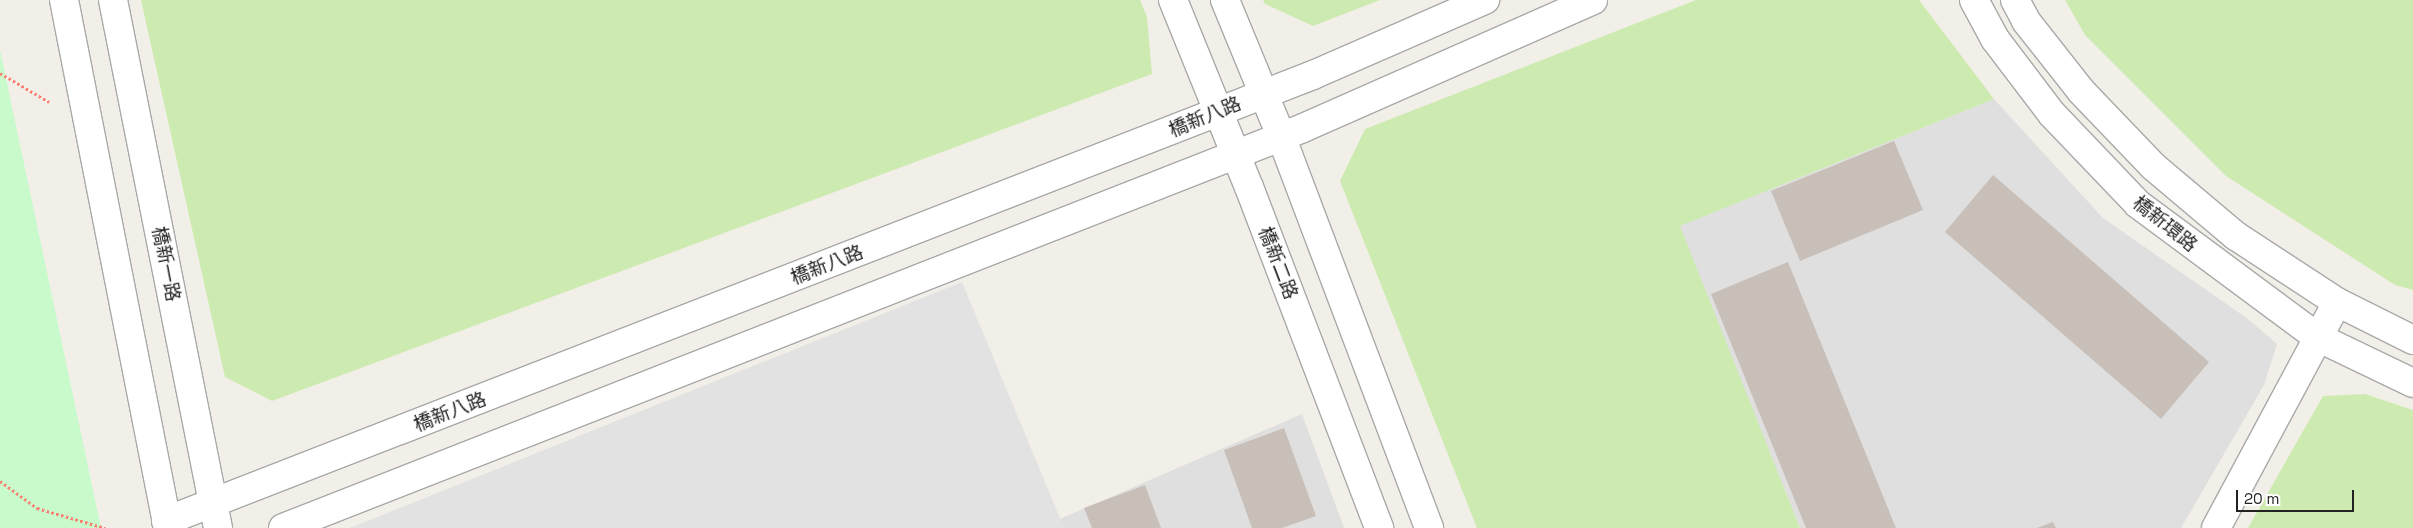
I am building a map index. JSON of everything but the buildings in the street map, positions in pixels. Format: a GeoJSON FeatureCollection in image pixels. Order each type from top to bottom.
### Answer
{"type":"FeatureCollection","features":[{"type":"Feature","properties":{"kind":"street"},"geometry":{"type":"LineString","coordinates":[[64,0],[167,524]]}},
{"type":"Feature","properties":{"kind":"street","name":"橋新一路"},"geometry":{"type":"LineString","coordinates":[[113,0],[215,516]]}},
{"type":"Feature","properties":{"kind":"street","name":"橋新二路"},"geometry":{"type":"LineString","coordinates":[[1173,0],[1219,111],[1379,528]]}},
{"type":"Feature","properties":{"kind":"street"},"geometry":{"type":"LineString","coordinates":[[1225,0],[1281,136],[1429,528]]}},
{"type":"Feature","properties":{"kind":"street","name":"橋新八路"},"geometry":{"type":"LineString","coordinates":[[167,524],[215,516],[1264,94],[1485,0]]}},
{"type":"Feature","properties":{"kind":"street"},"geometry":{"type":"LineString","coordinates":[[283,528],[1281,136],[1592,0]]}},
{"type":"Feature","properties":{"kind":"street","name":"橋新環路"},"geometry":{"type":"LineString","coordinates":[[1974,0],[1995,40],[2052,114],[2138,204],[2317,337],[2413,383]]}},
{"type":"Feature","properties":{"kind":"street","name":"橋新環路"},"geometry":{"type":"LineString","coordinates":[[2015,0],[2026,20],[2081,91],[2154,167],[2236,236],[2337,302],[2413,340]]}},
{"type":"Feature","properties":{"kind":"street"},"geometry":{"type":"LineString","coordinates":[[2216,528],[2337,302]]}},
{"type":"Feature","properties":{"kind":"path"},"geometry":{"type":"LineString","coordinates":[[0,73],[88,126]]}},
{"type":"Feature","properties":{"kind":"path"},"geometry":{"type":"LineString","coordinates":[[0,481],[37,508],[105,528]]}},
{"type":"Feature","properties":{"kind":"shaded area"},"geometry":{"type":"Polygon","coordinates":[[[1994,99],[2103,218],[2248,319],[2277,344],[2264,385],[2181,528],[1800,528],[1679,226],[1994,99]]]}},
{"type":"Feature","properties":{"kind":"shaded area"},"geometry":{"type":"Polygon","coordinates":[[[962,282],[1064,528],[350,528],[962,282]]]}},
{"type":"Feature","properties":{"kind":"shaded area"},"geometry":{"type":"Polygon","coordinates":[[[1302,414],[1344,528],[1064,528],[1060,519],[1302,414]]]}},
{"type":"Feature","properties":{"kind":"green space"},"geometry":{"type":"Polygon","coordinates":[[[141,0],[1140,0],[1147,17],[1152,74],[272,401],[225,377],[141,0]]]}},
{"type":"Feature","properties":{"kind":"green space"},"geometry":{"type":"Polygon","coordinates":[[[1263,0],[1380,0],[1313,26],[1265,4],[1263,0]]]}},
{"type":"Feature","properties":{"kind":"green space"},"geometry":{"type":"Polygon","coordinates":[[[1696,0],[1919,0],[1994,99],[1680,226],[1800,528],[1477,528],[1340,181],[1365,129],[1696,0]]]}},
{"type":"Feature","properties":{"kind":"green space"},"geometry":{"type":"Polygon","coordinates":[[[2065,0],[2413,0],[2413,290],[2395,285],[2226,176],[2085,35],[2065,0]]]}},
{"type":"Feature","properties":{"kind":"green space"},"geometry":{"type":"Polygon","coordinates":[[[0,50],[101,528],[0,528],[0,50]]]}},
{"type":"Feature","properties":{"kind":"green space"},"geometry":{"type":"Polygon","coordinates":[[[2365,394],[2413,410],[2413,528],[2248,528],[2323,396],[2365,394]]]}}]}
